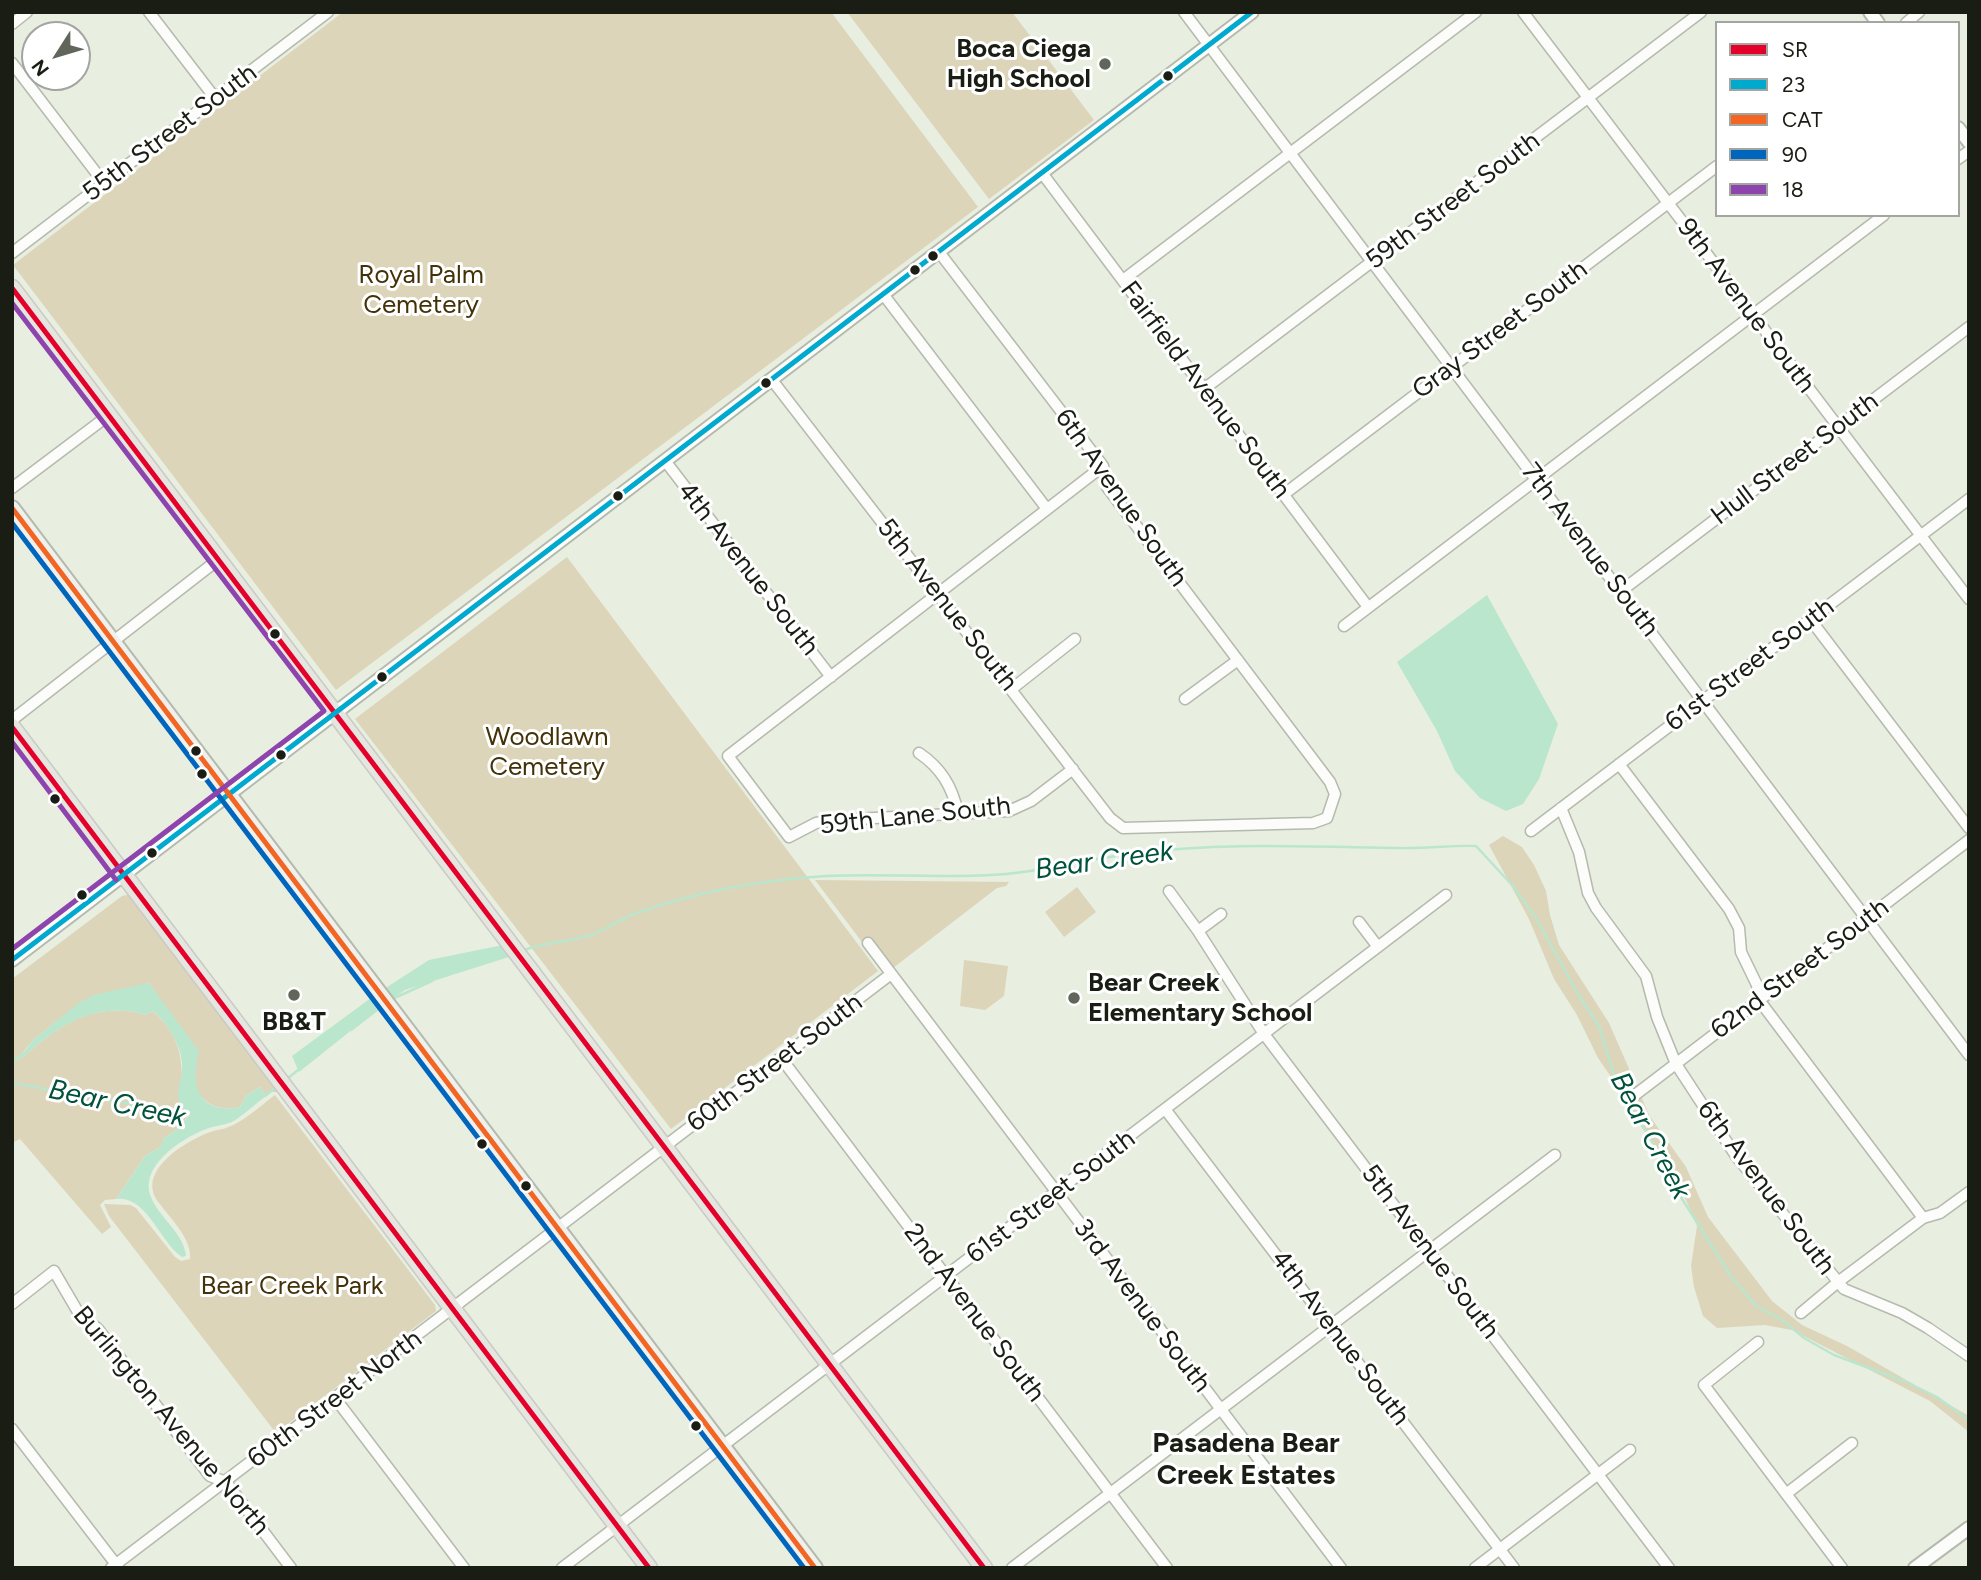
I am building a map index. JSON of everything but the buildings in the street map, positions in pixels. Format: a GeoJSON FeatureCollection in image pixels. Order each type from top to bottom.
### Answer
{"type":"FeatureCollection","features":[{"type":"Feature","properties":{"kind":"main road"},"geometry":{"type":"LineString","coordinates":[[12,288],[984,1568]]}},
{"type":"Feature","properties":{"kind":"main road"},"geometry":{"type":"LineString","coordinates":[[12,508],[815,1568]]}},
{"type":"Feature","properties":{"kind":"main road"},"geometry":{"type":"LineString","coordinates":[[12,727],[649,1568]]}},
{"type":"Feature","properties":{"kind":"street"},"geometry":{"type":"LineString","coordinates":[[12,24],[27,12]]}},
{"type":"Feature","properties":{"kind":"street"},"geometry":{"type":"LineString","coordinates":[[149,12],[215,99]]}},
{"type":"Feature","properties":{"kind":"street","name":"7th Avenue South"},"geometry":{"type":"LineString","coordinates":[[1184,12],[1969,1055]]}},
{"type":"Feature","properties":{"kind":"street"},"geometry":{"type":"LineString","coordinates":[[12,960],[1252,12]]}},
{"type":"Feature","properties":{"kind":"street"},"geometry":{"type":"LineString","coordinates":[[1123,280],[1476,12]]}},
{"type":"Feature","properties":{"kind":"street","name":"9th Avenue South"},"geometry":{"type":"LineString","coordinates":[[1523,12],[1969,600]]}},
{"type":"Feature","properties":{"kind":"street","name":"59th Street South"},"geometry":{"type":"LineString","coordinates":[[1204,389],[1701,12]]}},
{"type":"Feature","properties":{"kind":"street","name":"55th Street South"},"geometry":{"type":"LineString","coordinates":[[12,253],[324,13]]}},
{"type":"Feature","properties":{"kind":"street"},"geometry":{"type":"LineString","coordinates":[[12,63],[104,183]]}},
{"type":"Feature","properties":{"kind":"street","name":"Gray Street South"},"geometry":{"type":"LineString","coordinates":[[1283,495],[1715,167]]}},
{"type":"Feature","properties":{"kind":"street","name":"Fairfield Avenue South"},"geometry":{"type":"LineString","coordinates":[[1042,173],[1368,607]]}},
{"type":"Feature","properties":{"kind":"street"},"geometry":{"type":"LineString","coordinates":[[1344,626],[1881,217]]}},
{"type":"Feature","properties":{"kind":"street","name":"6th Avenue South"},"geometry":{"type":"LineString","coordinates":[[939,252],[1103,466],[1107,487],[1330,782],[1335,794],[1327,818],[1313,824],[1123,828]]}},
{"type":"Feature","properties":{"kind":"street"},"geometry":{"type":"LineString","coordinates":[[883,294],[1047,509]]}},
{"type":"Feature","properties":{"kind":"street","name":"Hull Street South"},"geometry":{"type":"LineString","coordinates":[[1621,591],[1969,327]]}},
{"type":"Feature","properties":{"kind":"street","name":"5th Avenue South"},"geometry":{"type":"LineString","coordinates":[[772,380],[938,596],[1013,688],[1110,818],[1123,828]]}},
{"type":"Feature","properties":{"kind":"street"},"geometry":{"type":"LineString","coordinates":[[12,488],[109,415]]}},
{"type":"Feature","properties":{"kind":"street","name":"4th Avenue South"},"geometry":{"type":"LineString","coordinates":[[666,462],[831,677]]}},
{"type":"Feature","properties":{"kind":"street"},"geometry":{"type":"LineString","coordinates":[[831,677],[1103,466]]}},
{"type":"Feature","properties":{"kind":"street","name":"61st Street South"},"geometry":{"type":"LineString","coordinates":[[1531,831],[1969,499]]}},
{"type":"Feature","properties":{"kind":"street"},"geometry":{"type":"LineString","coordinates":[[12,720],[219,559]]}},
{"type":"Feature","properties":{"kind":"street"},"geometry":{"type":"LineString","coordinates":[[1810,619],[1969,828]]}},
{"type":"Feature","properties":{"kind":"street"},"geometry":{"type":"LineString","coordinates":[[1013,688],[1074,639]]}},
{"type":"Feature","properties":{"kind":"street"},"geometry":{"type":"LineString","coordinates":[[1185,699],[1238,660]]}},
{"type":"Feature","properties":{"kind":"street","name":"59th Lane South"},"geometry":{"type":"LineString","coordinates":[[831,677],[728,756],[789,837],[816,823],[836,820],[1009,811],[1031,800],[1073,769]]}},
{"type":"Feature","properties":{"kind":"street"},"geometry":{"type":"LineString","coordinates":[[919,752],[933,762],[948,782],[958,813]]}},
{"type":"Feature","properties":{"kind":"street"},"geometry":{"type":"LineString","coordinates":[[1619,764],[1729,909],[1739,928],[1741,952],[1757,985],[1759,1000],[1923,1218]]}},
{"type":"Feature","properties":{"kind":"street","name":"6th Avenue South"},"geometry":{"type":"LineString","coordinates":[[1561,808],[1579,852],[1588,893],[1646,976],[1657,1017],[1676,1063],[1735,1156],[1844,1289],[1902,1313],[1966,1352]]}},
{"type":"Feature","properties":{"kind":"street","name":"62nd Street South"},"geometry":{"type":"LineString","coordinates":[[1631,1098],[1969,840]]}},
{"type":"Feature","properties":{"kind":"street","name":"5th Avenue South"},"geometry":{"type":"LineString","coordinates":[[1169,891],[1198,930],[1264,1034],[1669,1568]]}},
{"type":"Feature","properties":{"kind":"street","name":"61st Street South"},"geometry":{"type":"LineString","coordinates":[[562,1568],[1446,895]]}},
{"type":"Feature","properties":{"kind":"street"},"geometry":{"type":"LineString","coordinates":[[1198,930],[1221,914]]}},
{"type":"Feature","properties":{"kind":"street"},"geometry":{"type":"LineString","coordinates":[[1359,922],[1378,947]]}},
{"type":"Feature","properties":{"kind":"street","name":"3rd Avenue South"},"geometry":{"type":"LineString","coordinates":[[868,943],[1341,1568]]}},
{"type":"Feature","properties":{"kind":"street","name":"60th Street South"},"geometry":{"type":"LineString","coordinates":[[559,1229],[891,974]]}},
{"type":"Feature","properties":{"kind":"street","name":"2nd Avenue South"},"geometry":{"type":"LineString","coordinates":[[781,1058],[1167,1568]]}},
{"type":"Feature","properties":{"kind":"street","name":"4th Avenue South"},"geometry":{"type":"LineString","coordinates":[[1165,1109],[1514,1568]]}},
{"type":"Feature","properties":{"kind":"street"},"geometry":{"type":"LineString","coordinates":[[1012,1568],[1555,1155]]}},
{"type":"Feature","properties":{"kind":"street"},"geometry":{"type":"LineString","coordinates":[[1801,1313],[1923,1218],[1940,1213],[1969,1192]]}},
{"type":"Feature","properties":{"kind":"street","name":"60th Street North"},"geometry":{"type":"LineString","coordinates":[[115,1567],[559,1229]]}},
{"type":"Feature","properties":{"kind":"street","name":"Burlington Avenue North"},"geometry":{"type":"LineString","coordinates":[[12,1304],[54,1271],[78,1312],[98,1329],[210,1476],[226,1482],[291,1568]]}},
{"type":"Feature","properties":{"kind":"street"},"geometry":{"type":"LineString","coordinates":[[1758,1342],[1704,1385],[1842,1568]]}},
{"type":"Feature","properties":{"kind":"street"},"geometry":{"type":"LineString","coordinates":[[335,1398],[464,1568]]}},
{"type":"Feature","properties":{"kind":"street"},"geometry":{"type":"LineString","coordinates":[[12,1429],[115,1567]]}},
{"type":"Feature","properties":{"kind":"street"},"geometry":{"type":"LineString","coordinates":[[1786,1494],[1852,1443]]}},
{"type":"Feature","properties":{"kind":"street"},"geometry":{"type":"LineString","coordinates":[[1475,1568],[1630,1450]]}},
{"type":"Feature","properties":{"kind":"street"},"geometry":{"type":"LineString","coordinates":[[1915,1568],[1969,1528]]}},
{"type":"Feature","properties":{"kind":"green space","name":"Royal Palm Cemetery"},"geometry":{"type":"Polygon","coordinates":[[[343,12],[831,12],[978,207],[336,690],[13,265],[343,12]]]}},
{"type":"Feature","properties":{"kind":"green space"},"geometry":{"type":"Polygon","coordinates":[[[847,12],[1012,12],[1094,120],[989,199],[847,12]]]}},
{"type":"Feature","properties":{"kind":"green space","name":"Woodlawn Cemetery"},"geometry":{"type":"Polygon","coordinates":[[[567,557],[878,971],[671,1129],[355,719],[567,557]]]}},
{"type":"Feature","properties":{"kind":"green space"},"geometry":{"type":"Polygon","coordinates":[[[1503,836],[1522,847],[1534,865],[1546,891],[1559,945],[1609,1023],[1637,1087],[1625,1097],[1598,1058],[1577,1015],[1554,979],[1529,919],[1489,845],[1503,836]]]}},
{"type":"Feature","properties":{"kind":"green space"},"geometry":{"type":"Polygon","coordinates":[[[815,880],[1009,882],[1006,886],[997,888],[893,968],[870,937],[862,942],[815,880]]]}},
{"type":"Feature","properties":{"kind":"green space"},"geometry":{"type":"Polygon","coordinates":[[[1077,887],[1096,912],[1064,937],[1045,912],[1077,887]]]}},
{"type":"Feature","properties":{"kind":"green space"},"geometry":{"type":"Polygon","coordinates":[[[131,894],[444,1306],[440,1310],[439,1303],[278,1092],[266,1096],[260,1087],[246,1096],[240,1107],[219,1107],[204,1100],[196,1085],[195,1065],[149,983],[62,1017],[34,1039],[16,1061],[66,1025],[104,1011],[118,1010],[146,1015],[153,1011],[171,1032],[180,1054],[181,1106],[189,1114],[181,1126],[162,1140],[162,1146],[145,1156],[116,1199],[105,1200],[100,1205],[111,1227],[102,1234],[20,1139],[12,1143],[12,979],[122,896],[131,894]]]}},
{"type":"Feature","properties":{"kind":"green space"},"geometry":{"type":"Polygon","coordinates":[[[964,960],[1008,966],[1004,996],[985,1010],[960,1006],[964,960]]]}},
{"type":"Feature","properties":{"kind":"green space","name":"Bear Creek Park"},"geometry":{"type":"Polygon","coordinates":[[[275,1095],[435,1305],[436,1311],[276,1433],[109,1216],[104,1204],[130,1205],[136,1208],[175,1257],[181,1261],[190,1259],[188,1244],[153,1192],[157,1171],[164,1161],[184,1145],[208,1133],[236,1124],[275,1095]]]}},
{"type":"Feature","properties":{"kind":"green space"},"geometry":{"type":"Polygon","coordinates":[[[1641,1096],[1649,1115],[1686,1167],[1708,1217],[1772,1301],[1802,1325],[1847,1346],[1969,1416],[1969,1432],[1930,1401],[1792,1330],[1765,1325],[1717,1328],[1703,1316],[1691,1266],[1697,1226],[1686,1200],[1628,1102],[1630,1105],[1641,1096]]]}},
{"type":"Feature","properties":{"kind":"shaded area"},"geometry":{"type":"Polygon","coordinates":[[[1487,595],[1558,724],[1539,779],[1523,804],[1506,811],[1480,798],[1455,771],[1437,731],[1397,662],[1487,595]]]}},
{"type":"Feature","properties":{"kind":"shaded area"},"geometry":{"type":"Polygon","coordinates":[[[503,945],[512,956],[405,990],[392,999],[384,989],[429,960],[503,945]]]}},
{"type":"Feature","properties":{"kind":"shaded area"},"geometry":{"type":"Polygon","coordinates":[[[149,983],[199,1051],[196,1063],[197,1086],[206,1102],[226,1108],[240,1107],[246,1096],[260,1087],[266,1096],[232,1122],[206,1129],[185,1139],[165,1155],[151,1175],[151,1197],[181,1240],[186,1256],[182,1257],[144,1211],[127,1199],[116,1199],[145,1156],[162,1146],[162,1140],[181,1126],[189,1115],[178,1095],[182,1071],[181,1056],[163,1021],[153,1011],[146,1015],[118,1010],[91,1014],[54,1032],[20,1059],[13,1059],[80,1002],[97,994],[149,983]]]}},
{"type":"Feature","properties":{"kind":"shaded area"},"geometry":{"type":"Polygon","coordinates":[[[375,995],[383,1005],[299,1072],[292,1056],[375,995]]]}},
{"type":"Feature","properties":{"kind":"waterway","name":"Bear Creek"},"geometry":{"type":"LineString","coordinates":[[524,950],[591,935],[634,914],[681,899],[728,888],[777,881],[848,875],[1006,874],[1121,855],[1202,847],[1476,846],[1512,885],[1536,918],[1599,1026],[1618,1088],[1668,1166],[1679,1194],[1730,1275],[1755,1305],[1834,1355],[1904,1381],[1937,1397],[1969,1420]]}},
{"type":"Feature","properties":{"kind":"waterway","name":"Bear Creek"},"geometry":{"type":"LineString","coordinates":[[390,1000],[432,981]]}},
{"type":"Feature","properties":{"kind":"waterway","name":"Bear Creek"},"geometry":{"type":"LineString","coordinates":[[351,1030],[382,1006]]}},
{"type":"Feature","properties":{"kind":"waterway","name":"Bear Creek"},"geometry":{"type":"LineString","coordinates":[[287,1079],[298,1070]]}},
{"type":"Feature","properties":{"kind":"waterway","name":"Bear Creek"},"geometry":{"type":"LineString","coordinates":[[12,1083],[126,1103],[144,1108],[165,1121],[184,1123]]}},
{"type":"Feature","properties":{"kind":"waterway","name":"Bear Creek"},"geometry":{"type":"LineString","coordinates":[[265,1096],[276,1087]]}},
{"type":"Feature","properties":{"kind":"transit line","name":"23"},"geometry":{"type":"LineString","coordinates":[[12,960],[1252,12]]}},
{"type":"Feature","properties":{"kind":"transit line","name":"SR"},"geometry":{"type":"LineString","coordinates":[[12,288],[984,1568]]}},
{"type":"Feature","properties":{"kind":"transit line","name":"18"},"geometry":{"type":"LineString","coordinates":[[12,303],[324,711],[12,949]]}},
{"type":"Feature","properties":{"kind":"transit line","name":"CAT"},"geometry":{"type":"LineString","coordinates":[[12,508],[815,1568]]}},
{"type":"Feature","properties":{"kind":"transit line","name":"90"},"geometry":{"type":"LineString","coordinates":[[12,523],[804,1568]]}},
{"type":"Feature","properties":{"kind":"transit line","name":"SR"},"geometry":{"type":"LineString","coordinates":[[12,727],[649,1568]]}},
{"type":"Feature","properties":{"kind":"transit line","name":"18"},"geometry":{"type":"LineString","coordinates":[[12,742],[116,880]]}},
{"type":"Feature","properties":{"kind":"place","name":"Boca Ciega High School"},"geometry":{"type":"Point","coordinates":[1105,64]}},
{"type":"Feature","properties":{"kind":"place","name":"BB&T"},"geometry":{"type":"Point","coordinates":[294,995]}},
{"type":"Feature","properties":{"kind":"place","name":"Bear Creek Elementary School"},"geometry":{"type":"Point","coordinates":[1074,998]}},
{"type":"Feature","properties":{"kind":"district","name":"Pasadena Bear Creek Estates"},"geometry":{"type":"Point","coordinates":[1246,1460]}}]}
